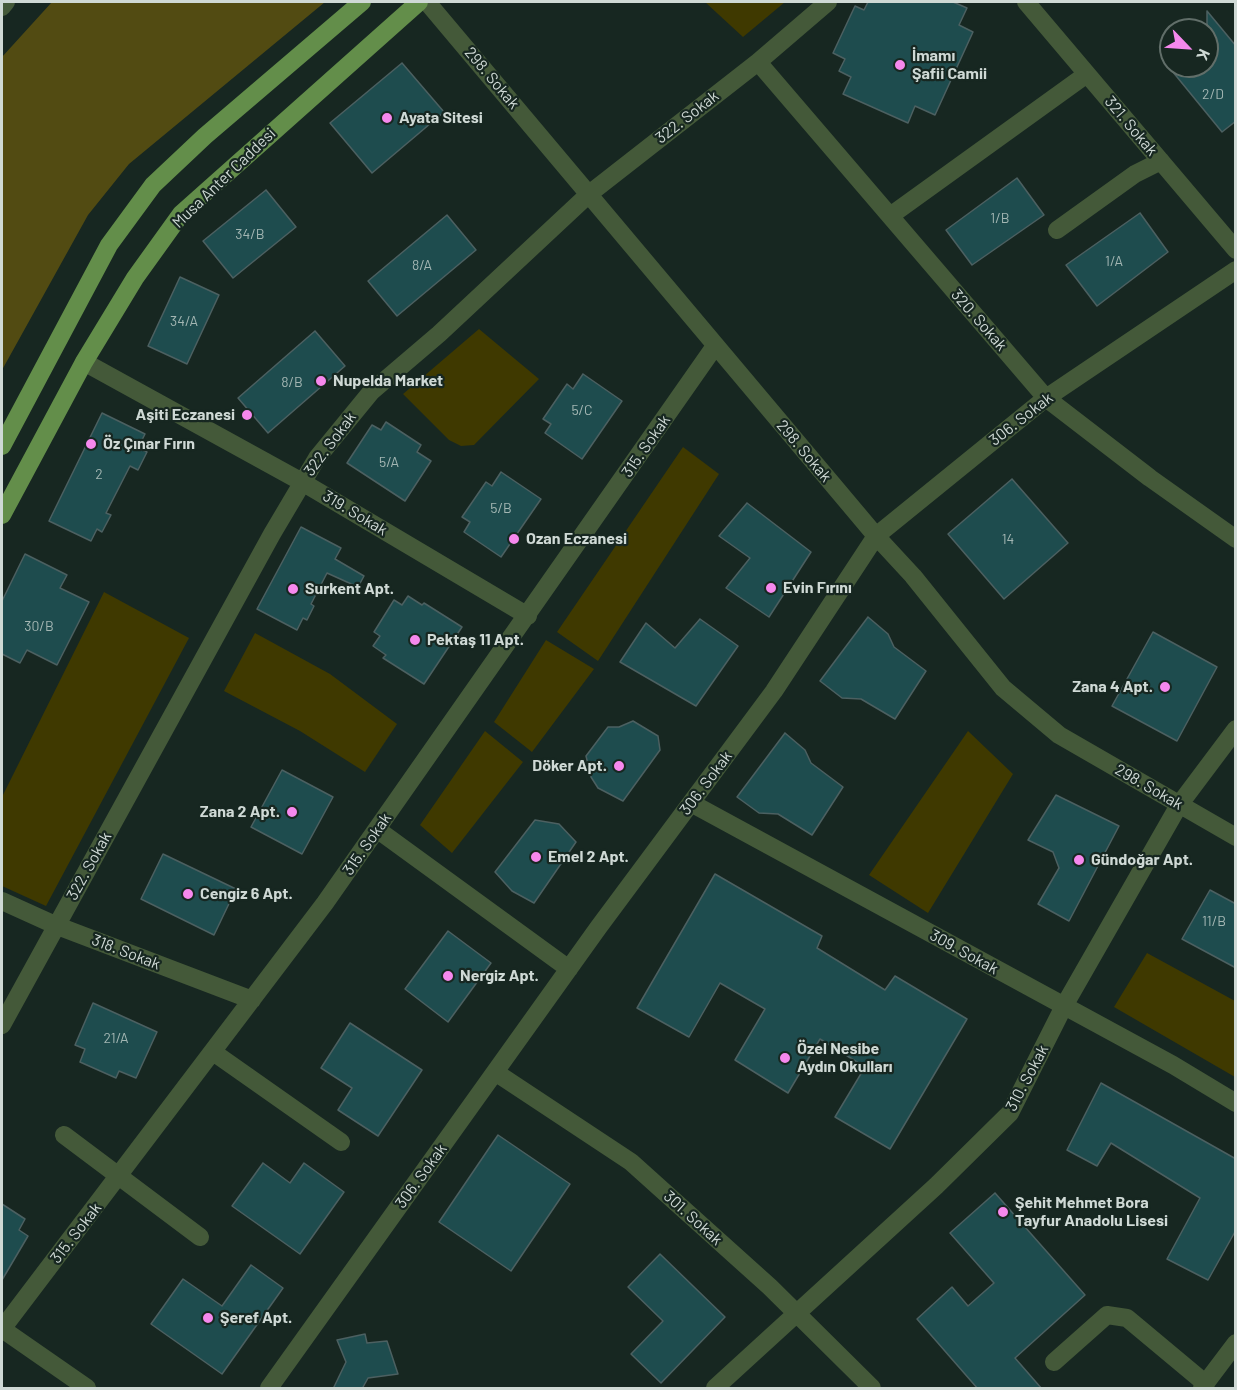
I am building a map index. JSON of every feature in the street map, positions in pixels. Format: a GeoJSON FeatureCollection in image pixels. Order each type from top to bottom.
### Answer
{"type":"FeatureCollection","features":[{"type":"Feature","properties":{"kind":"main road"},"geometry":{"type":"LineString","coordinates":[[2,446],[109,244],[153,185],[205,136],[362,2]]}},
{"type":"Feature","properties":{"kind":"main road","name":"Musa Anter Caddesi"},"geometry":{"type":"LineString","coordinates":[[2,515],[84,362],[135,278],[182,214],[419,2]]}},
{"type":"Feature","properties":{"kind":"street"},"geometry":{"type":"LineString","coordinates":[[2,7],[6,2]]}},
{"type":"Feature","properties":{"kind":"street","name":"298. Sokak"},"geometry":{"type":"LineString","coordinates":[[428,2],[715,346],[876,536],[913,576],[1003,688],[1059,735],[1236,837]]}},
{"type":"Feature","properties":{"kind":"street","name":"322. Sokak"},"geometry":{"type":"LineString","coordinates":[[2,1025],[55,925],[317,458],[371,392],[439,334],[589,194],[758,62],[828,2]]}},
{"type":"Feature","properties":{"kind":"street","name":"321. Sokak"},"geometry":{"type":"LineString","coordinates":[[1026,2],[1236,250]]}},
{"type":"Feature","properties":{"kind":"street","name":"320. Sokak"},"geometry":{"type":"LineString","coordinates":[[758,62],[1046,398],[1150,478],[1236,538]]}},
{"type":"Feature","properties":{"kind":"street"},"geometry":{"type":"LineString","coordinates":[[890,216],[1088,74]]}},
{"type":"Feature","properties":{"kind":"street"},"geometry":{"type":"LineString","coordinates":[[1057,230],[1135,174],[1161,161]]}},
{"type":"Feature","properties":{"kind":"street","name":"306. Sokak"},"geometry":{"type":"LineString","coordinates":[[269,1389],[569,969],[774,691],[876,536],[1046,398],[1236,270]]}},
{"type":"Feature","properties":{"kind":"street","name":"315. Sokak"},"geometry":{"type":"LineString","coordinates":[[2,1329],[213,1052],[378,830],[715,346]]}},
{"type":"Feature","properties":{"kind":"street","name":"319. Sokak"},"geometry":{"type":"LineString","coordinates":[[84,362],[302,482],[528,616]]}},
{"type":"Feature","properties":{"kind":"street","name":"310. Sokak"},"geometry":{"type":"LineString","coordinates":[[715,1389],[795,1312],[936,1186],[1010,1113],[1064,1006],[1179,805],[1236,729]]}},
{"type":"Feature","properties":{"kind":"street","name":"309. Sokak"},"geometry":{"type":"LineString","coordinates":[[691,803],[1064,1006],[1236,1103]]}},
{"type":"Feature","properties":{"kind":"street"},"geometry":{"type":"LineString","coordinates":[[378,830],[569,969]]}},
{"type":"Feature","properties":{"kind":"street","name":"318. Sokak"},"geometry":{"type":"LineString","coordinates":[[2,901],[55,925],[252,1000]]}},
{"type":"Feature","properties":{"kind":"street"},"geometry":{"type":"LineString","coordinates":[[213,1052],[341,1142]]}},
{"type":"Feature","properties":{"kind":"street","name":"301. Sokak"},"geometry":{"type":"LineString","coordinates":[[495,1072],[631,1162],[795,1312],[872,1389]]}},
{"type":"Feature","properties":{"kind":"street"},"geometry":{"type":"LineString","coordinates":[[64,1135],[200,1237]]}},
{"type":"Feature","properties":{"kind":"street"},"geometry":{"type":"LineString","coordinates":[[1054,1362],[1107,1315],[1127,1318],[1204,1386],[1236,1343]]}},
{"type":"Feature","properties":{"kind":"street"},"geometry":{"type":"LineString","coordinates":[[2,1329],[87,1389]]}},
{"type":"Feature","properties":{"kind":"shaded area"},"geometry":{"type":"Polygon","coordinates":[[[52,2],[325,2],[129,164],[88,215],[2,370],[2,57],[52,2]]]}},
{"type":"Feature","properties":{"kind":"shaded area"},"geometry":{"type":"Polygon","coordinates":[[[705,2],[785,2],[743,37],[705,2]]]}},
{"type":"Feature","properties":{"kind":"shaded area"},"geometry":{"type":"Polygon","coordinates":[[[479,329],[539,379],[474,445],[461,446],[449,440],[403,394],[479,329]]]}},
{"type":"Feature","properties":{"kind":"shaded area"},"geometry":{"type":"Polygon","coordinates":[[[683,447],[719,474],[598,661],[557,632],[683,447]]]}},
{"type":"Feature","properties":{"kind":"shaded area"},"geometry":{"type":"Polygon","coordinates":[[[104,592],[189,638],[46,906],[2,886],[2,797],[104,592]]]}},
{"type":"Feature","properties":{"kind":"shaded area"},"geometry":{"type":"Polygon","coordinates":[[[255,633],[330,674],[397,724],[365,772],[300,731],[224,691],[255,633]]]}},
{"type":"Feature","properties":{"kind":"shaded area"},"geometry":{"type":"Polygon","coordinates":[[[546,640],[594,669],[532,752],[494,722],[546,640]]]}},
{"type":"Feature","properties":{"kind":"shaded area"},"geometry":{"type":"Polygon","coordinates":[[[485,731],[523,762],[452,853],[420,825],[485,731]]]}},
{"type":"Feature","properties":{"kind":"shaded area"},"geometry":{"type":"Polygon","coordinates":[[[968,731],[1013,774],[928,913],[869,875],[968,731]]]}},
{"type":"Feature","properties":{"kind":"shaded area"},"geometry":{"type":"Polygon","coordinates":[[[1147,953],[1235,1001],[1235,1077],[1114,1007],[1147,953]]]}},
{"type":"Feature","properties":{"kind":"building","name":"İmamı Şafii Camii"},"geometry":{"type":"Polygon","coordinates":[[[868,2],[953,2],[967,8],[959,25],[973,32],[935,115],[915,106],[908,123],[843,94],[851,77],[839,71],[845,59],[833,53],[855,6],[864,10],[868,2]]]}},
{"type":"Feature","properties":{"kind":"building"},"geometry":{"type":"Polygon","coordinates":[[[1219,25],[1236,46],[1236,121],[1222,132],[1178,78],[1219,78],[1219,25]]]}},
{"type":"Feature","properties":{"kind":"building","name":"Ayata Sitesi"},"geometry":{"type":"Polygon","coordinates":[[[402,63],[444,112],[372,173],[330,123],[402,63]]]}},
{"type":"Feature","properties":{"kind":"building"},"geometry":{"type":"Polygon","coordinates":[[[1017,178],[1044,215],[972,265],[946,230],[1017,178]]]}},
{"type":"Feature","properties":{"kind":"building"},"geometry":{"type":"Polygon","coordinates":[[[266,190],[296,227],[233,278],[203,241],[266,190]]]}},
{"type":"Feature","properties":{"kind":"building"},"geometry":{"type":"Polygon","coordinates":[[[1140,213],[1168,252],[1097,306],[1066,265],[1140,213]]]}},
{"type":"Feature","properties":{"kind":"building"},"geometry":{"type":"Polygon","coordinates":[[[447,215],[476,250],[397,316],[368,281],[447,215]]]}},
{"type":"Feature","properties":{"kind":"building"},"geometry":{"type":"Polygon","coordinates":[[[180,277],[219,295],[187,364],[148,346],[180,277]]]}},
{"type":"Feature","properties":{"kind":"building"},"geometry":{"type":"Polygon","coordinates":[[[315,331],[345,366],[268,433],[238,398],[315,331]]]}},
{"type":"Feature","properties":{"kind":"building"},"geometry":{"type":"Polygon","coordinates":[[[583,374],[622,401],[582,459],[545,433],[551,424],[543,419],[567,384],[573,389],[583,374]]]}},
{"type":"Feature","properties":{"kind":"building"},"geometry":{"type":"Polygon","coordinates":[[[102,413],[145,434],[138,448],[147,452],[138,470],[130,466],[106,513],[111,515],[102,532],[97,529],[91,541],[49,521],[102,413]]]}},
{"type":"Feature","properties":{"kind":"building"},"geometry":{"type":"Polygon","coordinates":[[[386,422],[421,445],[417,452],[431,461],[405,501],[347,463],[372,425],[381,430],[386,422]]]}},
{"type":"Feature","properties":{"kind":"building"},"geometry":{"type":"Polygon","coordinates":[[[501,472],[541,499],[501,557],[464,532],[470,522],[462,517],[486,482],[492,486],[501,472]]]}},
{"type":"Feature","properties":{"kind":"building"},"geometry":{"type":"Polygon","coordinates":[[[1012,479],[1068,543],[1004,599],[948,534],[1012,479]]]}},
{"type":"Feature","properties":{"kind":"building"},"geometry":{"type":"Polygon","coordinates":[[[747,503],[811,552],[769,617],[726,588],[750,558],[719,536],[747,503]]]}},
{"type":"Feature","properties":{"kind":"building","name":"Surkent Apt."},"geometry":{"type":"Polygon","coordinates":[[[301,527],[341,548],[335,559],[364,576],[358,587],[327,573],[311,604],[314,606],[307,620],[303,618],[297,630],[257,609],[301,527]]]}},
{"type":"Feature","properties":{"kind":"building"},"geometry":{"type":"Polygon","coordinates":[[[25,554],[67,575],[60,588],[89,602],[57,665],[27,650],[20,663],[2,654],[2,601],[25,554]]]}},
{"type":"Feature","properties":{"kind":"building","name":"Pektaş 11 Apt."},"geometry":{"type":"Polygon","coordinates":[[[408,596],[422,605],[424,603],[462,627],[424,684],[383,658],[386,655],[373,646],[380,636],[374,632],[394,600],[402,605],[408,596]]]}},
{"type":"Feature","properties":{"kind":"building"},"geometry":{"type":"Polygon","coordinates":[[[868,617],[888,634],[894,647],[926,671],[895,719],[861,699],[842,698],[820,681],[868,617]]]}},
{"type":"Feature","properties":{"kind":"building"},"geometry":{"type":"Polygon","coordinates":[[[700,619],[738,646],[696,706],[620,662],[646,623],[675,648],[700,619]]]}},
{"type":"Feature","properties":{"kind":"building","name":"Zana 4 Apt."},"geometry":{"type":"Polygon","coordinates":[[[1153,632],[1217,667],[1177,741],[1112,706],[1153,632]]]}},
{"type":"Feature","properties":{"kind":"building","name":"Döker Apt."},"geometry":{"type":"Polygon","coordinates":[[[633,721],[658,736],[660,750],[623,801],[598,788],[591,777],[586,756],[608,727],[619,727],[633,721]]]}},
{"type":"Feature","properties":{"kind":"building"},"geometry":{"type":"Polygon","coordinates":[[[785,733],[805,750],[811,763],[843,787],[812,835],[778,814],[759,813],[737,797],[785,733]]]}},
{"type":"Feature","properties":{"kind":"building","name":"Zana 2 Apt."},"geometry":{"type":"Polygon","coordinates":[[[282,770],[333,797],[302,854],[251,827],[282,770]]]}},
{"type":"Feature","properties":{"kind":"building","name":"Gündoğar Apt."},"geometry":{"type":"Polygon","coordinates":[[[1056,795],[1119,826],[1069,921],[1038,904],[1059,868],[1053,852],[1028,840],[1056,795]]]}},
{"type":"Feature","properties":{"kind":"building","name":"Emel 2 Apt."},"geometry":{"type":"Polygon","coordinates":[[[535,820],[559,824],[576,842],[534,903],[512,891],[495,872],[535,820]]]}},
{"type":"Feature","properties":{"kind":"building","name":"Cengiz 6 Apt."},"geometry":{"type":"Polygon","coordinates":[[[163,854],[236,889],[214,935],[141,899],[163,854]]]}},
{"type":"Feature","properties":{"kind":"building"},"geometry":{"type":"Polygon","coordinates":[[[715,874],[822,936],[817,948],[885,990],[895,976],[967,1019],[890,1149],[835,1117],[865,1067],[820,1039],[788,1093],[735,1060],[765,1009],[720,983],[689,1037],[637,1008],[715,874]]]}},
{"type":"Feature","properties":{"kind":"building"},"geometry":{"type":"Polygon","coordinates":[[[1210,890],[1236,904],[1236,968],[1182,939],[1210,890]]]}},
{"type":"Feature","properties":{"kind":"building","name":"Nergiz Apt."},"geometry":{"type":"Polygon","coordinates":[[[448,931],[491,963],[448,1022],[405,989],[448,931]]]}},
{"type":"Feature","properties":{"kind":"building"},"geometry":{"type":"Polygon","coordinates":[[[93,1003],[157,1032],[136,1078],[119,1071],[116,1078],[80,1062],[85,1049],[75,1045],[93,1003]]]}},
{"type":"Feature","properties":{"kind":"building"},"geometry":{"type":"Polygon","coordinates":[[[350,1023],[422,1070],[378,1136],[338,1110],[352,1088],[321,1068],[350,1023]]]}},
{"type":"Feature","properties":{"kind":"building"},"geometry":{"type":"Polygon","coordinates":[[[1101,1083],[1236,1159],[1236,1230],[1208,1280],[1167,1259],[1200,1198],[1111,1143],[1097,1166],[1067,1150],[1101,1083]]]}},
{"type":"Feature","properties":{"kind":"building"},"geometry":{"type":"Polygon","coordinates":[[[498,1135],[570,1184],[511,1271],[439,1222],[498,1135]]]}},
{"type":"Feature","properties":{"kind":"building"},"geometry":{"type":"Polygon","coordinates":[[[263,1163],[290,1183],[304,1163],[344,1192],[300,1254],[232,1206],[263,1163]]]}},
{"type":"Feature","properties":{"kind":"building"},"geometry":{"type":"Polygon","coordinates":[[[995,1193],[1085,1295],[1015,1358],[1042,1389],[978,1389],[917,1319],[952,1287],[968,1306],[994,1283],[950,1233],[995,1193]]]}},
{"type":"Feature","properties":{"kind":"building"},"geometry":{"type":"Polygon","coordinates":[[[2,1204],[25,1219],[19,1230],[28,1236],[2,1280],[2,1204]]]}},
{"type":"Feature","properties":{"kind":"building"},"geometry":{"type":"Polygon","coordinates":[[[660,1254],[725,1317],[661,1383],[631,1354],[663,1321],[628,1287],[660,1254]]]}},
{"type":"Feature","properties":{"kind":"building","name":"Şeref Apt."},"geometry":{"type":"Polygon","coordinates":[[[251,1265],[283,1288],[222,1374],[151,1324],[183,1279],[222,1306],[251,1265]]]}},
{"type":"Feature","properties":{"kind":"building"},"geometry":{"type":"Polygon","coordinates":[[[365,1334],[367,1343],[387,1341],[398,1374],[368,1378],[362,1389],[333,1389],[346,1362],[337,1340],[365,1334]]]}},
{"type":"Feature","properties":{"kind":"place","name":"İmamı Şafii Camii"},"geometry":{"type":"Point","coordinates":[900,65]}},
{"type":"Feature","properties":{"kind":"place","name":"Ayata Sitesi"},"geometry":{"type":"Point","coordinates":[387,118]}},
{"type":"Feature","properties":{"kind":"place","name":"Nupelda Market"},"geometry":{"type":"Point","coordinates":[321,381]}},
{"type":"Feature","properties":{"kind":"place","name":"Aşiti Eczanesi"},"geometry":{"type":"Point","coordinates":[247,415]}},
{"type":"Feature","properties":{"kind":"place","name":"Öz Çınar Fırın"},"geometry":{"type":"Point","coordinates":[91,444]}},
{"type":"Feature","properties":{"kind":"place","name":"Ozan Eczanesi"},"geometry":{"type":"Point","coordinates":[514,539]}},
{"type":"Feature","properties":{"kind":"place","name":"Evin Fırını"},"geometry":{"type":"Point","coordinates":[771,588]}},
{"type":"Feature","properties":{"kind":"place","name":"Surkent Apt."},"geometry":{"type":"Point","coordinates":[293,589]}},
{"type":"Feature","properties":{"kind":"place","name":"Pektaş 11 Apt."},"geometry":{"type":"Point","coordinates":[415,640]}},
{"type":"Feature","properties":{"kind":"place","name":"Zana 4 Apt."},"geometry":{"type":"Point","coordinates":[1165,687]}},
{"type":"Feature","properties":{"kind":"place","name":"Döker Apt."},"geometry":{"type":"Point","coordinates":[619,766]}},
{"type":"Feature","properties":{"kind":"place","name":"Zana 2 Apt."},"geometry":{"type":"Point","coordinates":[292,812]}},
{"type":"Feature","properties":{"kind":"place","name":"Emel 2 Apt."},"geometry":{"type":"Point","coordinates":[536,857]}},
{"type":"Feature","properties":{"kind":"place","name":"Gündoğar Apt."},"geometry":{"type":"Point","coordinates":[1079,860]}},
{"type":"Feature","properties":{"kind":"place","name":"Cengiz 6 Apt."},"geometry":{"type":"Point","coordinates":[188,894]}},
{"type":"Feature","properties":{"kind":"place","name":"Nergiz Apt."},"geometry":{"type":"Point","coordinates":[448,976]}},
{"type":"Feature","properties":{"kind":"place","name":"Özel Nesibe Aydın Okulları"},"geometry":{"type":"Point","coordinates":[785,1058]}},
{"type":"Feature","properties":{"kind":"place","name":"Şehit Mehmet Bora Tayfur Anadolu Lisesi"},"geometry":{"type":"Point","coordinates":[1003,1212]}},
{"type":"Feature","properties":{"kind":"place","name":"Şeref Apt."},"geometry":{"type":"Point","coordinates":[208,1318]}}]}
